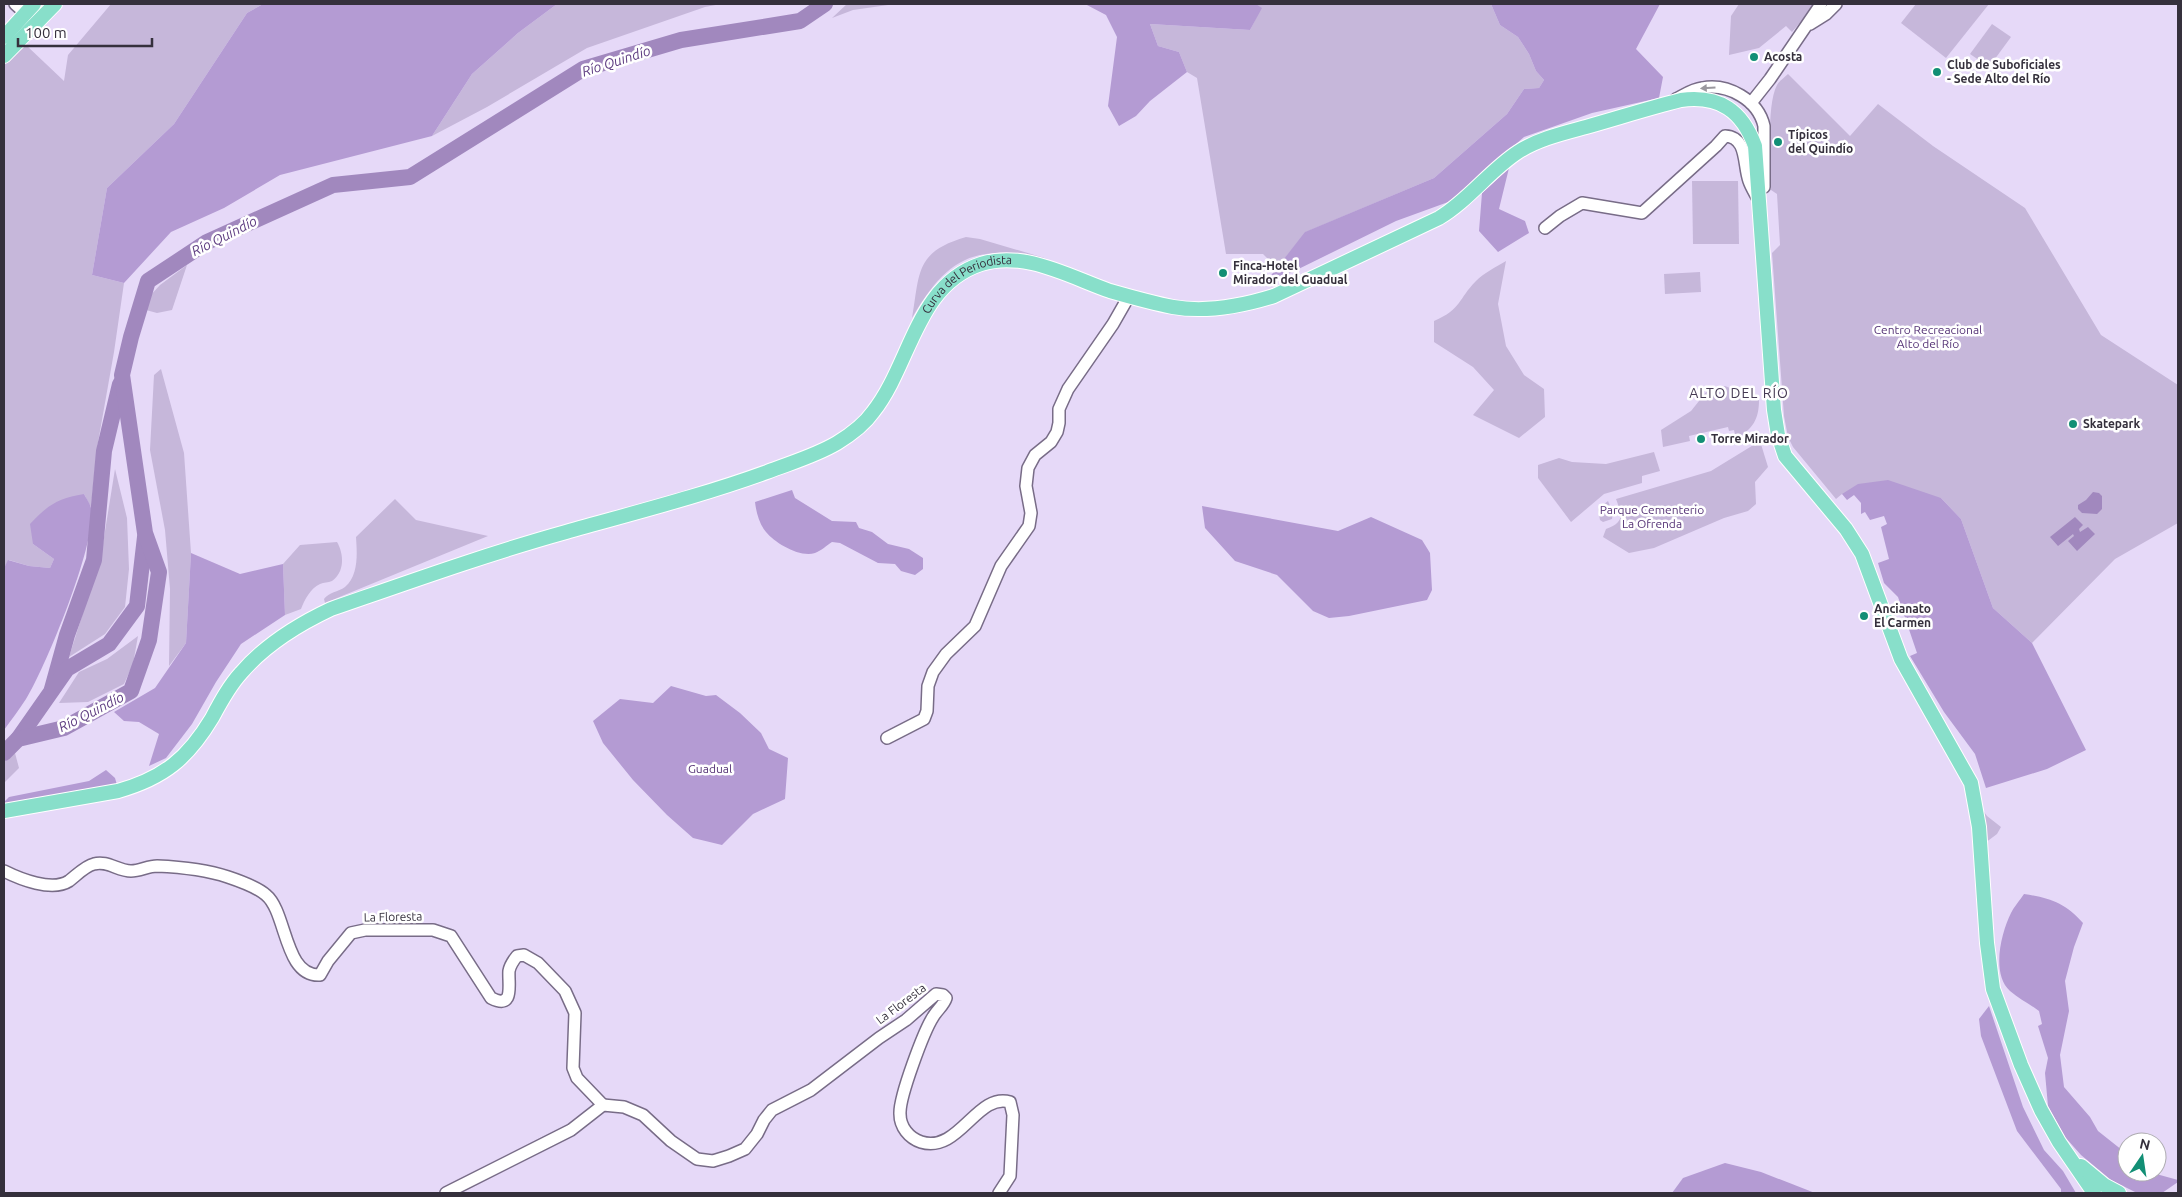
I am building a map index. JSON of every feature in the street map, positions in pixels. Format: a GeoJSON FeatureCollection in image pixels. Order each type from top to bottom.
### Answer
{"type":"FeatureCollection","features":[{"type":"Feature","properties":{"kind":"main road"},"geometry":{"type":"LineString","coordinates":[[4,56],[55,4]]}},
{"type":"Feature","properties":{"kind":"main road"},"geometry":{"type":"LineString","coordinates":[[4,37],[30,8]]}},
{"type":"Feature","properties":{"kind":"main road","name":"Curva del Periodista"},"geometry":{"type":"LineString","coordinates":[[4,811],[118,791],[136,786],[169,770],[201,736],[235,680],[248,666],[278,639],[307,620],[331,609],[563,533],[709,492],[797,461],[835,444],[862,425],[873,413],[883,398],[934,298],[953,279],[967,270],[996,261],[1020,260],[1129,296],[1174,307],[1227,307],[1249,304],[1274,296],[1439,218],[1454,209],[1504,162],[1520,150],[1544,140],[1664,104],[1694,98],[1727,107],[1742,120],[1755,146],[1774,410],[1780,445],[1792,466],[1846,530],[1862,554],[1901,659],[1971,783],[1979,827],[1987,943],[1993,989],[2040,1110],[2059,1142],[2072,1159]]}},
{"type":"Feature","properties":{"kind":"main road"},"geometry":{"type":"LineString","coordinates":[[2072,1159],[2094,1193]]}},
{"type":"Feature","properties":{"kind":"main road"},"geometry":{"type":"LineString","coordinates":[[2072,1159],[2104,1185],[2118,1193]]}},
{"type":"Feature","properties":{"kind":"street"},"geometry":{"type":"LineString","coordinates":[[14,4],[30,8]]}},
{"type":"Feature","properties":{"kind":"street"},"geometry":{"type":"LineString","coordinates":[[1751,103],[1821,4]]}},
{"type":"Feature","properties":{"kind":"street"},"geometry":{"type":"LineString","coordinates":[[1806,26],[1826,14],[1836,4]]}},
{"type":"Feature","properties":{"kind":"street"},"geometry":{"type":"LineString","coordinates":[[1664,104],[1701,88],[1712,87],[1733,91],[1751,103],[1762,117],[1764,126],[1763,271]]}},
{"type":"Feature","properties":{"kind":"street"},"geometry":{"type":"LineString","coordinates":[[1546,228],[1560,216],[1582,203],[1642,213],[1725,136],[1730,136],[1738,142],[1745,155],[1748,181],[1759,200]]}},
{"type":"Feature","properties":{"kind":"street"},"geometry":{"type":"LineString","coordinates":[[887,738],[924,719],[927,711],[928,686],[933,672],[946,654],[975,626],[1001,566],[1029,526],[1031,514],[1026,486],[1028,468],[1035,455],[1051,442],[1057,432],[1060,423],[1059,409],[1068,389],[1113,324],[1129,296]]}},
{"type":"Feature","properties":{"kind":"street","name":"La Floresta"},"geometry":{"type":"LineString","coordinates":[[4,872],[47,885],[66,883],[93,864],[102,863],[132,871],[155,866],[227,877],[266,895],[277,910],[294,958],[312,976],[320,975],[328,961],[351,933],[365,930],[433,930],[451,936],[491,998],[498,1002],[505,1000],[508,996],[511,964],[517,956],[524,955],[538,963],[565,991],[575,1014],[573,1068],[577,1078],[603,1105],[624,1107],[643,1115],[654,1123],[671,1141],[697,1159],[714,1161],[745,1149],[772,1110],[811,1090],[879,1038],[906,1020],[936,994],[940,994],[946,998],[927,1028],[909,1075],[899,1114],[901,1122],[906,1132],[912,1138],[932,1143],[953,1135],[992,1102],[1002,1100],[1010,1102],[1014,1115],[1010,1176],[999,1193]]}},
{"type":"Feature","properties":{"kind":"street"},"geometry":{"type":"LineString","coordinates":[[446,1193],[571,1130],[603,1105]]}},
{"type":"Feature","properties":{"kind":"green space"},"geometry":{"type":"Polygon","coordinates":[[[111,4],[263,4],[247,13],[174,124],[107,188],[92,275],[124,283],[97,448],[91,507],[84,494],[33,544],[54,559],[50,568],[29,566],[9,560],[4,568],[4,65],[26,45],[64,81],[68,55],[111,4]]]}},
{"type":"Feature","properties":{"kind":"green space"},"geometry":{"type":"Polygon","coordinates":[[[263,4],[557,4],[518,33],[472,74],[432,136],[280,175],[224,208],[171,232],[124,283],[92,275],[107,188],[174,124],[247,13],[263,4]]]}},
{"type":"Feature","properties":{"kind":"green space"},"geometry":{"type":"Polygon","coordinates":[[[557,4],[721,4],[705,7],[587,48],[487,107],[432,136],[472,74],[518,33],[557,4]]]}},
{"type":"Feature","properties":{"kind":"green space"},"geometry":{"type":"Polygon","coordinates":[[[847,4],[895,4],[853,10],[832,18],[847,4]]]}},
{"type":"Feature","properties":{"kind":"green space"},"geometry":{"type":"Polygon","coordinates":[[[1085,4],[1256,4],[1262,8],[1250,30],[1150,24],[1158,46],[1179,52],[1187,72],[1150,101],[1136,116],[1119,126],[1108,106],[1117,37],[1106,15],[1085,4]]]}},
{"type":"Feature","properties":{"kind":"green space"},"geometry":{"type":"Polygon","coordinates":[[[1256,4],[1491,4],[1500,25],[1518,37],[1529,54],[1536,71],[1544,80],[1539,88],[1524,89],[1507,114],[1434,178],[1306,232],[1277,268],[1263,254],[1226,254],[1197,78],[1187,72],[1179,52],[1158,46],[1150,24],[1250,30],[1261,8],[1256,4]]]}},
{"type":"Feature","properties":{"kind":"green space"},"geometry":{"type":"Polygon","coordinates":[[[1491,4],[1660,4],[1636,49],[1663,77],[1659,98],[1592,113],[1524,137],[1451,201],[1396,221],[1262,287],[1305,232],[1434,178],[1507,114],[1524,89],[1539,88],[1544,80],[1536,71],[1529,54],[1518,37],[1500,25],[1491,4]]]}},
{"type":"Feature","properties":{"kind":"green space"},"geometry":{"type":"Polygon","coordinates":[[[1739,4],[1816,4],[1792,32],[1786,26],[1759,48],[1729,55],[1731,16],[1739,4]]]}},
{"type":"Feature","properties":{"kind":"green space"},"geometry":{"type":"Polygon","coordinates":[[[1916,4],[1989,4],[1946,58],[1901,23],[1916,4]]]}},
{"type":"Feature","properties":{"kind":"green space"},"geometry":{"type":"Polygon","coordinates":[[[1992,24],[2011,37],[1989,67],[1970,54],[1992,24]]]}},
{"type":"Feature","properties":{"kind":"green space","name":"Centro Recreacional Alto del Río"},"geometry":{"type":"Polygon","coordinates":[[[1788,74],[1850,136],[1878,104],[1933,146],[2025,208],[2101,335],[2178,385],[2178,523],[2115,559],[2032,643],[1993,608],[1961,519],[1941,498],[1842,494],[1836,499],[1793,447],[1788,437],[1784,416],[1772,253],[1780,245],[1777,194],[1771,190],[1770,121],[1771,107],[1778,84],[1788,74]]]}},
{"type":"Feature","properties":{"kind":"green space"},"geometry":{"type":"Polygon","coordinates":[[[1509,168],[1499,209],[1525,221],[1529,233],[1498,252],[1479,231],[1482,193],[1509,168]]]}},
{"type":"Feature","properties":{"kind":"green space"},"geometry":{"type":"Polygon","coordinates":[[[1692,181],[1738,181],[1739,244],[1693,244],[1692,181]]]}},
{"type":"Feature","properties":{"kind":"green space"},"geometry":{"type":"Polygon","coordinates":[[[966,237],[980,239],[1048,259],[1002,253],[984,254],[968,259],[953,267],[939,280],[912,318],[919,276],[929,257],[949,243],[966,237]]]}},
{"type":"Feature","properties":{"kind":"green space"},"geometry":{"type":"Polygon","coordinates":[[[1506,261],[1498,304],[1506,346],[1524,375],[1544,389],[1545,417],[1519,438],[1473,415],[1494,390],[1473,367],[1434,342],[1434,321],[1455,308],[1479,278],[1506,261]]]}},
{"type":"Feature","properties":{"kind":"green space"},"geometry":{"type":"Polygon","coordinates":[[[187,265],[172,310],[157,313],[146,310],[149,297],[160,285],[187,265]]]}},
{"type":"Feature","properties":{"kind":"green space"},"geometry":{"type":"Polygon","coordinates":[[[1700,272],[1701,292],[1665,294],[1664,274],[1700,272]]]}},
{"type":"Feature","properties":{"kind":"green space"},"geometry":{"type":"Polygon","coordinates":[[[161,369],[184,453],[191,553],[186,643],[169,666],[170,589],[165,530],[150,450],[154,375],[161,369]]]}},
{"type":"Feature","properties":{"kind":"green space"},"geometry":{"type":"Polygon","coordinates":[[[1725,386],[1759,400],[1758,413],[1754,423],[1747,431],[1736,439],[1734,430],[1729,431],[1728,427],[1689,436],[1690,441],[1663,447],[1661,430],[1691,411],[1707,391],[1725,386]]]}},
{"type":"Feature","properties":{"kind":"green space","name":"Parque Cementerio La Ofrenda"},"geometry":{"type":"Polygon","coordinates":[[[1760,441],[1768,467],[1755,482],[1756,504],[1748,511],[1724,518],[1654,548],[1629,553],[1603,537],[1606,529],[1619,521],[1620,509],[1616,499],[1711,471],[1760,441]]]}},
{"type":"Feature","properties":{"kind":"green space"},"geometry":{"type":"Polygon","coordinates":[[[1654,452],[1660,471],[1642,476],[1642,483],[1604,494],[1571,522],[1538,478],[1538,465],[1559,458],[1572,462],[1606,464],[1654,452]]]}},
{"type":"Feature","properties":{"kind":"green space"},"geometry":{"type":"Polygon","coordinates":[[[115,469],[127,518],[129,569],[125,607],[105,634],[69,657],[101,556],[115,469]]]}},
{"type":"Feature","properties":{"kind":"green space"},"geometry":{"type":"Polygon","coordinates":[[[1888,480],[1941,498],[1961,519],[1993,608],[2032,643],[2086,750],[2047,769],[1986,788],[1975,754],[1944,712],[1910,656],[1917,653],[1898,597],[1884,583],[1878,563],[1889,559],[1881,527],[1887,524],[1884,516],[1870,520],[1865,512],[1861,514],[1861,503],[1854,495],[1847,500],[1842,494],[1858,484],[1888,480]]]}},
{"type":"Feature","properties":{"kind":"green space"},"geometry":{"type":"Polygon","coordinates":[[[792,490],[795,498],[832,521],[856,522],[859,528],[872,532],[888,544],[909,549],[923,558],[923,569],[915,575],[901,571],[895,564],[878,563],[840,543],[832,542],[817,552],[809,554],[795,551],[782,545],[770,536],[761,525],[755,502],[792,490]]]}},
{"type":"Feature","properties":{"kind":"green space"},"geometry":{"type":"Polygon","coordinates":[[[84,494],[91,508],[91,524],[79,575],[57,634],[35,683],[4,730],[4,568],[8,560],[29,566],[50,568],[54,559],[33,544],[30,524],[54,503],[84,494]]]}},
{"type":"Feature","properties":{"kind":"green space"},"geometry":{"type":"Polygon","coordinates":[[[395,499],[416,520],[488,536],[325,603],[324,599],[326,597],[345,587],[353,576],[356,564],[356,537],[395,499]]]}},
{"type":"Feature","properties":{"kind":"green space"},"geometry":{"type":"Polygon","coordinates":[[[1608,501],[1613,513],[1612,519],[1603,522],[1600,520],[1598,509],[1608,501]]]}},
{"type":"Feature","properties":{"kind":"green space"},"geometry":{"type":"Polygon","coordinates":[[[1202,506],[1338,531],[1371,517],[1422,540],[1430,553],[1432,590],[1427,600],[1349,616],[1329,618],[1313,611],[1277,575],[1235,561],[1205,528],[1202,506]]]}},
{"type":"Feature","properties":{"kind":"green space"},"geometry":{"type":"Polygon","coordinates":[[[337,542],[342,557],[339,573],[332,581],[316,586],[306,598],[301,609],[285,615],[283,564],[300,545],[337,542]]]}},
{"type":"Feature","properties":{"kind":"green space"},"geometry":{"type":"Polygon","coordinates":[[[191,553],[240,574],[283,564],[285,615],[241,644],[192,724],[166,758],[149,766],[159,734],[139,722],[124,721],[114,712],[155,688],[186,643],[191,553]]]}},
{"type":"Feature","properties":{"kind":"green space"},"geometry":{"type":"Polygon","coordinates":[[[138,636],[133,664],[124,684],[88,702],[59,703],[79,672],[107,659],[138,636]]]}},
{"type":"Feature","properties":{"kind":"green space","name":"Guadual"},"geometry":{"type":"Polygon","coordinates":[[[671,686],[706,696],[716,695],[740,713],[761,733],[769,749],[788,758],[785,799],[753,814],[722,845],[693,838],[667,815],[633,780],[603,743],[593,721],[620,699],[653,703],[671,686]]]}},
{"type":"Feature","properties":{"kind":"green space"},"geometry":{"type":"Polygon","coordinates":[[[15,753],[19,768],[4,783],[4,762],[15,753]]]}},
{"type":"Feature","properties":{"kind":"green space"},"geometry":{"type":"Polygon","coordinates":[[[106,770],[115,778],[117,785],[4,809],[4,802],[9,797],[89,781],[106,770]]]}},
{"type":"Feature","properties":{"kind":"green space"},"geometry":{"type":"Polygon","coordinates":[[[1982,809],[1987,816],[2001,827],[1997,834],[1985,843],[1982,809]]]}},
{"type":"Feature","properties":{"kind":"green space"},"geometry":{"type":"Polygon","coordinates":[[[2024,894],[2042,897],[2063,906],[2083,923],[2065,981],[2069,1011],[2060,1055],[2064,1087],[2090,1117],[2098,1131],[2117,1146],[2117,1182],[2167,1182],[2167,1177],[2178,1180],[2178,1182],[2162,1193],[2137,1193],[2111,1180],[2081,1155],[2065,1137],[2048,1106],[2045,1073],[2048,1058],[2038,1026],[2042,1024],[2039,1011],[2017,997],[2004,984],[1999,964],[2001,942],[2012,911],[2024,894]]]}},
{"type":"Feature","properties":{"kind":"green space"},"geometry":{"type":"Polygon","coordinates":[[[1989,1006],[2023,1107],[2044,1150],[2063,1171],[2076,1193],[2061,1193],[2061,1189],[2017,1131],[1981,1036],[1979,1019],[1989,1006]]]}},
{"type":"Feature","properties":{"kind":"green space"},"geometry":{"type":"Polygon","coordinates":[[[1725,1163],[1761,1172],[1815,1193],[1672,1193],[1683,1178],[1725,1163]]]}},
{"type":"Feature","properties":{"kind":"shaded area"},"geometry":{"type":"Polygon","coordinates":[[[2093,492],[2099,493],[2102,496],[2102,509],[2097,514],[2082,513],[2078,509],[2078,505],[2093,492]]]}},
{"type":"Feature","properties":{"kind":"shaded area"},"geometry":{"type":"Polygon","coordinates":[[[2075,517],[2083,525],[2079,529],[2080,532],[2088,527],[2095,534],[2077,551],[2068,541],[2074,536],[2073,534],[2058,546],[2050,537],[2075,517]]]}},
{"type":"Feature","properties":{"kind":"waterway","name":"Río Quindío"},"geometry":{"type":"LineString","coordinates":[[4,753],[18,739],[64,728],[131,691],[149,640],[159,572],[145,533],[122,375],[148,281],[207,242],[333,185],[410,177],[583,69],[681,40],[800,21],[825,4]]}},
{"type":"Feature","properties":{"kind":"waterway"},"geometry":{"type":"LineString","coordinates":[[52,689],[67,635],[94,560],[104,451],[120,384]]}},
{"type":"Feature","properties":{"kind":"waterway"},"geometry":{"type":"LineString","coordinates":[[18,739],[67,669],[109,644],[137,606],[145,537]]}},
{"type":"Feature","properties":{"kind":"place","name":"Acosta"},"geometry":{"type":"Point","coordinates":[1754,57]}},
{"type":"Feature","properties":{"kind":"place","name":"Club de Suboficiales - Sede Alto del Río"},"geometry":{"type":"Point","coordinates":[1937,72]}},
{"type":"Feature","properties":{"kind":"place","name":"Típicos del Quindío"},"geometry":{"type":"Point","coordinates":[1778,142]}},
{"type":"Feature","properties":{"kind":"place","name":"Finca-Hotel Mirador del Guadual"},"geometry":{"type":"Point","coordinates":[1223,273]}},
{"type":"Feature","properties":{"kind":"place","name":"Skatepark"},"geometry":{"type":"Point","coordinates":[2073,424]}},
{"type":"Feature","properties":{"kind":"place","name":"Torre Mirador"},"geometry":{"type":"Point","coordinates":[1701,439]}},
{"type":"Feature","properties":{"kind":"place","name":"Ancianato El Carmen"},"geometry":{"type":"Point","coordinates":[1864,616]}},
{"type":"Feature","properties":{"kind":"district","name":"ALTO DEL RÍO"},"geometry":{"type":"Point","coordinates":[1739,393]}}]}
